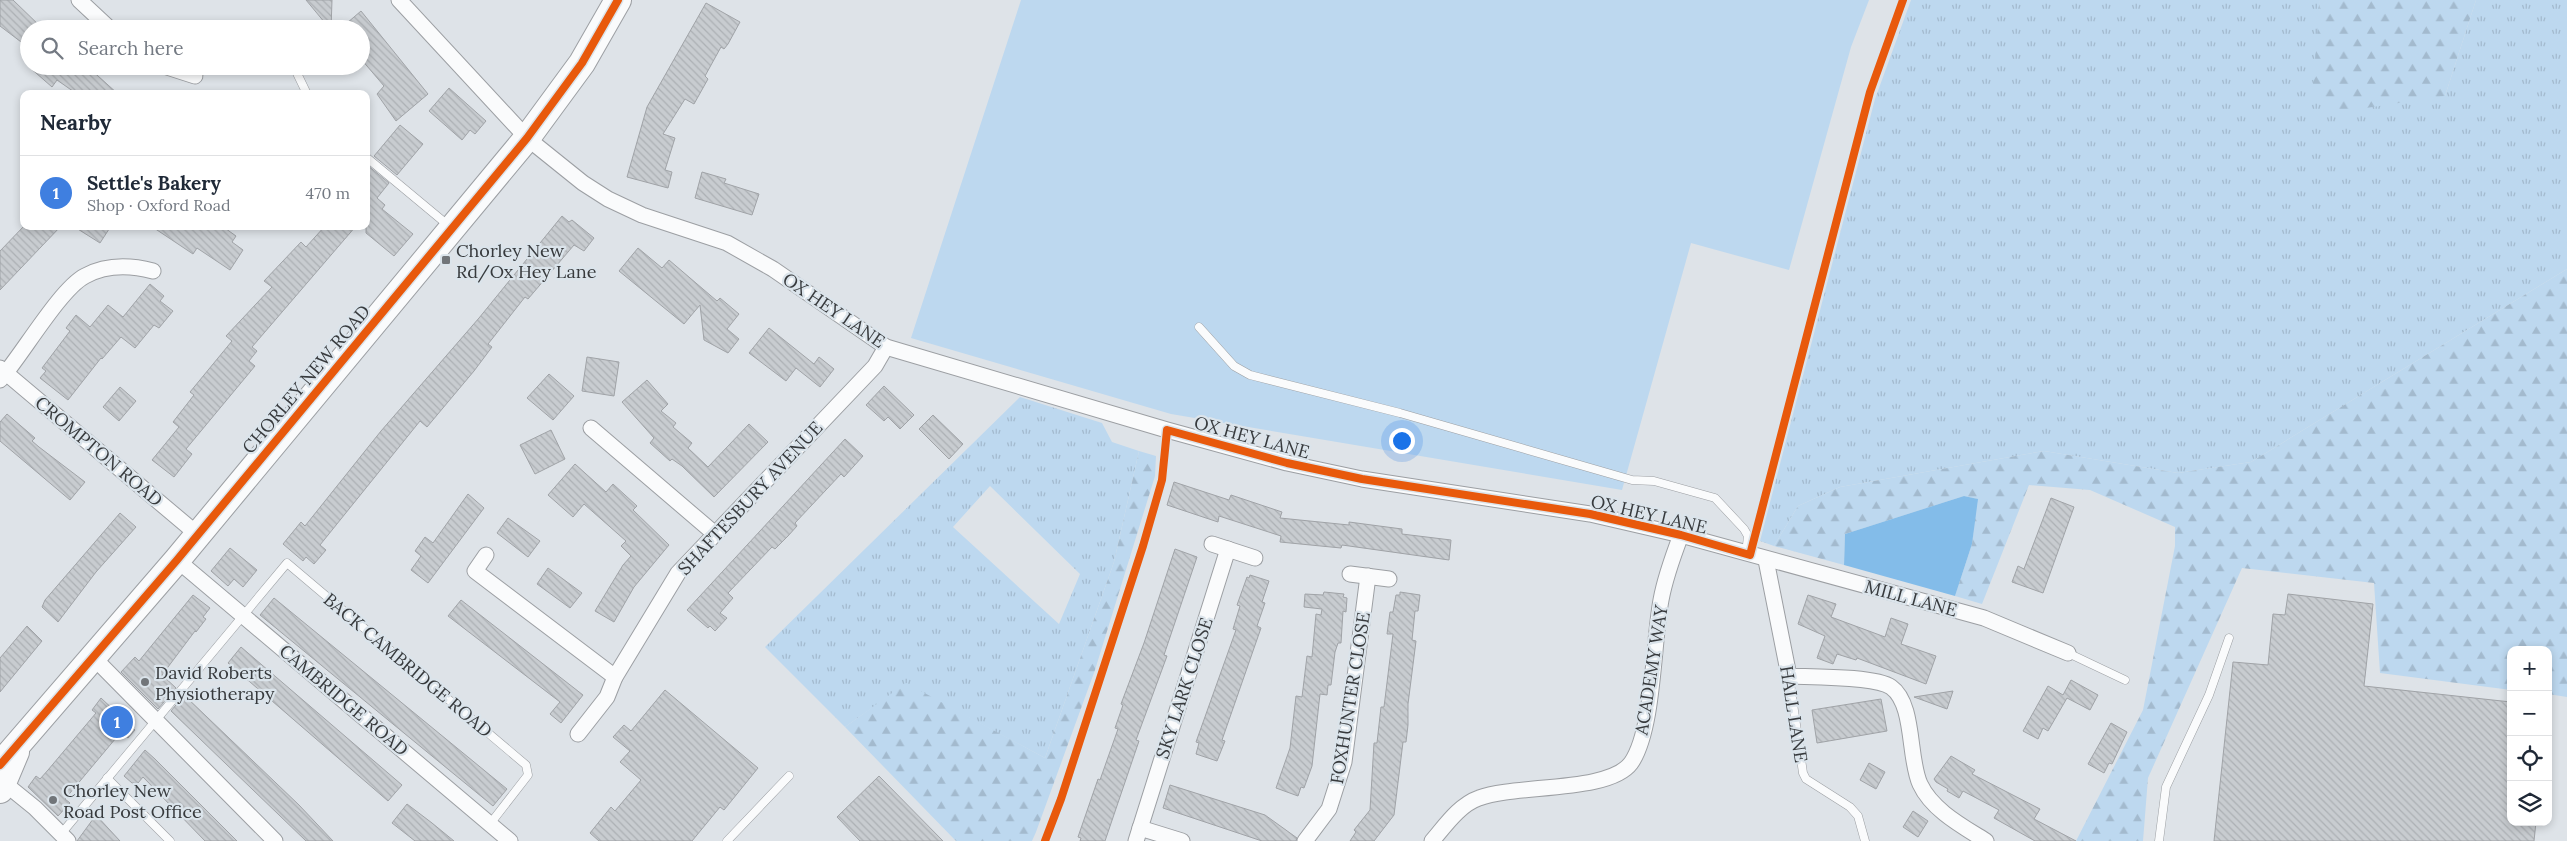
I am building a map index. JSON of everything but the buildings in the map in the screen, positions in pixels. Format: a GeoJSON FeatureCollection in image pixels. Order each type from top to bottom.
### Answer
{"type":"FeatureCollection","features":[{"type":"Feature","properties":{"kind":"highway","name":"CHORLEY NEW ROAD"},"geometry":{"type":"LineString","coordinates":[[1,779],[18,747],[177,560],[527,138],[582,63],[618,0]]}},
{"type":"Feature","properties":{"kind":"street"},"geometry":{"type":"LineString","coordinates":[[78,0],[100,20]]}},
{"type":"Feature","properties":{"kind":"street","name":"OX HEY LANE"},"geometry":{"type":"LineString","coordinates":[[399,0],[527,138],[583,183],[608,199],[642,214],[727,243],[773,269],[886,347],[1167,430],[1287,463],[1362,479],[1590,514],[1681,535],[1748,554]]}},
{"type":"Feature","properties":{"kind":"street"},"geometry":{"type":"LineString","coordinates":[[2,374],[68,291],[84,276],[100,269],[122,266],[153,271]]}},
{"type":"Feature","properties":{"kind":"street","name":"SHAFTESBURY AVENUE"},"geometry":{"type":"LineString","coordinates":[[578,734],[607,697],[615,677],[678,573],[875,366],[886,347]]}},
{"type":"Feature","properties":{"kind":"street","name":"CROMPTON ROAD"},"geometry":{"type":"LineString","coordinates":[[2,374],[197,534]]}},
{"type":"Feature","properties":{"kind":"street"},"geometry":{"type":"LineString","coordinates":[[590,428],[715,534]]}},
{"type":"Feature","properties":{"kind":"street","name":"ACADEMY WAY"},"geometry":{"type":"LineString","coordinates":[[1432,841],[1460,810],[1478,798],[1503,792],[1599,781],[1618,774],[1630,764],[1636,754],[1646,724],[1661,600],[1681,535]]}},
{"type":"Feature","properties":{"kind":"street"},"geometry":{"type":"LineString","coordinates":[[1212,544],[1255,558]]}},
{"type":"Feature","properties":{"kind":"street","name":"SKY LARK CLOSE"},"geometry":{"type":"LineString","coordinates":[[1182,841],[1138,834],[1228,549]]}},
{"type":"Feature","properties":{"kind":"street","name":"MILL LANE"},"geometry":{"type":"LineString","coordinates":[[1748,554],[1984,618],[2068,652]]}},
{"type":"Feature","properties":{"kind":"street"},"geometry":{"type":"LineString","coordinates":[[486,555],[475,571],[615,677]]}},
{"type":"Feature","properties":{"kind":"street","name":"CAMBRIDGE ROAD"},"geometry":{"type":"LineString","coordinates":[[177,560],[510,841]]}},
{"type":"Feature","properties":{"kind":"street","name":"HALL LANE"},"geometry":{"type":"LineString","coordinates":[[1766,560],[1789,676]]}},
{"type":"Feature","properties":{"kind":"street"},"geometry":{"type":"LineString","coordinates":[[1350,574],[1389,579]]}},
{"type":"Feature","properties":{"kind":"street","name":"FOXHUNTER CLOSE"},"geometry":{"type":"LineString","coordinates":[[1306,841],[1329,809],[1344,762],[1368,576]]}},
{"type":"Feature","properties":{"kind":"street"},"geometry":{"type":"LineString","coordinates":[[93,657],[275,841]]}},
{"type":"Feature","properties":{"kind":"street"},"geometry":{"type":"LineString","coordinates":[[1789,676],[1872,681],[1891,687],[1904,706],[1916,772],[1920,784],[1938,808],[1976,839]]}},
{"type":"Feature","properties":{"kind":"street"},"geometry":{"type":"LineString","coordinates":[[1,779],[35,808],[65,838]]}},
{"type":"Feature","properties":{"kind":"lane"},"geometry":{"type":"LineString","coordinates":[[298,75],[305,90]]}},
{"type":"Feature","properties":{"kind":"lane"},"geometry":{"type":"LineString","coordinates":[[370,159],[452,228]]}},
{"type":"Feature","properties":{"kind":"lane"},"geometry":{"type":"LineString","coordinates":[[1199,327],[1234,366],[1250,375],[1400,414],[1632,480],[1654,481],[1715,498],[1744,529],[1748,536],[1748,554]]}},
{"type":"Feature","properties":{"kind":"lane","name":"BACK CAMBRIDGE ROAD"},"geometry":{"type":"LineString","coordinates":[[244,616],[287,564],[518,758],[526,765],[528,775],[490,824]]}},
{"type":"Feature","properties":{"kind":"lane"},"geometry":{"type":"LineString","coordinates":[[65,838],[107,778],[244,616]]}},
{"type":"Feature","properties":{"kind":"lane"},"geometry":{"type":"LineString","coordinates":[[2159,841],[2166,787],[2209,695],[2229,638]]}},
{"type":"Feature","properties":{"kind":"lane"},"geometry":{"type":"LineString","coordinates":[[2068,652],[2125,680]]}},
{"type":"Feature","properties":{"kind":"lane","name":"HALL LANE"},"geometry":{"type":"LineString","coordinates":[[1789,676],[1803,773],[1806,779],[1850,807],[1858,816],[1865,841]]}},
{"type":"Feature","properties":{"kind":"lane"},"geometry":{"type":"LineString","coordinates":[[727,841],[789,776]]}},
{"type":"Feature","properties":{"kind":"lane"},"geometry":{"type":"LineString","coordinates":[[107,778],[170,841]]}},
{"type":"Feature","properties":{"kind":"green space"},"geometry":{"type":"Polygon","coordinates":[[[1021,0],[1869,0],[1851,47],[1789,270],[1691,243],[1622,490],[1171,414],[911,338],[1021,0]]]}},
{"type":"Feature","properties":{"kind":"green space"},"geometry":{"type":"Polygon","coordinates":[[[1911,0],[2320,0],[2319,26],[2445,96],[2476,0],[2567,0],[2567,269],[2251,462],[2178,473],[2044,451],[1840,487],[1798,506],[1774,546],[1760,541],[1875,99],[1911,0]]]}},
{"type":"Feature","properties":{"kind":"green space"},"geometry":{"type":"Polygon","coordinates":[[[2320,0],[2476,0],[2445,96],[2333,113],[2312,97],[2320,0]]]}},
{"type":"Feature","properties":{"kind":"green space"},"geometry":{"type":"Polygon","coordinates":[[[2567,269],[2567,697],[2552,695],[2552,646],[2507,646],[2507,689],[2380,673],[2374,583],[2242,568],[2148,778],[2143,841],[2076,841],[2143,710],[2175,546],[2175,527],[2090,490],[2029,485],[1982,604],[1955,596],[1972,544],[1977,499],[1964,496],[1845,534],[1844,565],[1774,546],[1798,506],[1840,487],[2044,451],[2178,473],[2251,462],[2567,269]]]}},
{"type":"Feature","properties":{"kind":"green space"},"geometry":{"type":"Polygon","coordinates":[[[1020,397],[1102,423],[1112,442],[1139,451],[1114,562],[1045,758],[906,684],[845,727],[765,647],[1020,397]],[[990,486],[953,527],[1059,624],[1080,574],[990,486]]]}},
{"type":"Feature","properties":{"kind":"green space"},"geometry":{"type":"Polygon","coordinates":[[[1139,451],[1156,456],[1155,476],[1095,670],[1032,841],[956,841],[845,727],[906,683],[1045,758],[1114,562],[1139,451]]]}},
{"type":"Feature","properties":{"kind":"water"},"geometry":{"type":"Polygon","coordinates":[[[1964,496],[1978,499],[1972,544],[1955,596],[1844,565],[1845,534],[1964,496]]]}},
{"type":"Feature","properties":{"kind":"cycle path"},"geometry":{"type":"LineString","coordinates":[[0,765],[177,560],[527,138],[582,63],[618,0]]}},
{"type":"Feature","properties":{"kind":"cycle path"},"geometry":{"type":"LineString","coordinates":[[1045,841],[1061,799],[1143,546],[1162,480],[1167,430],[1287,463],[1362,479],[1590,514],[1681,535],[1750,555],[1870,92],[1903,0]]}},
{"type":"Feature","properties":{"kind":"place","name":"Chorley New Rd/Ox Hey Lane"},"geometry":{"type":"Point","coordinates":[446,260]}},
{"type":"Feature","properties":{"kind":"place","name":"David Roberts Physiotherapy"},"geometry":{"type":"Point","coordinates":[145,682]}},
{"type":"Feature","properties":{"kind":"place","name":"Settle's Bakery"},"geometry":{"type":"Point","coordinates":[117,722]}},
{"type":"Feature","properties":{"kind":"place","name":"Chorley New Road Post Office"},"geometry":{"type":"Point","coordinates":[53,800]}}]}
